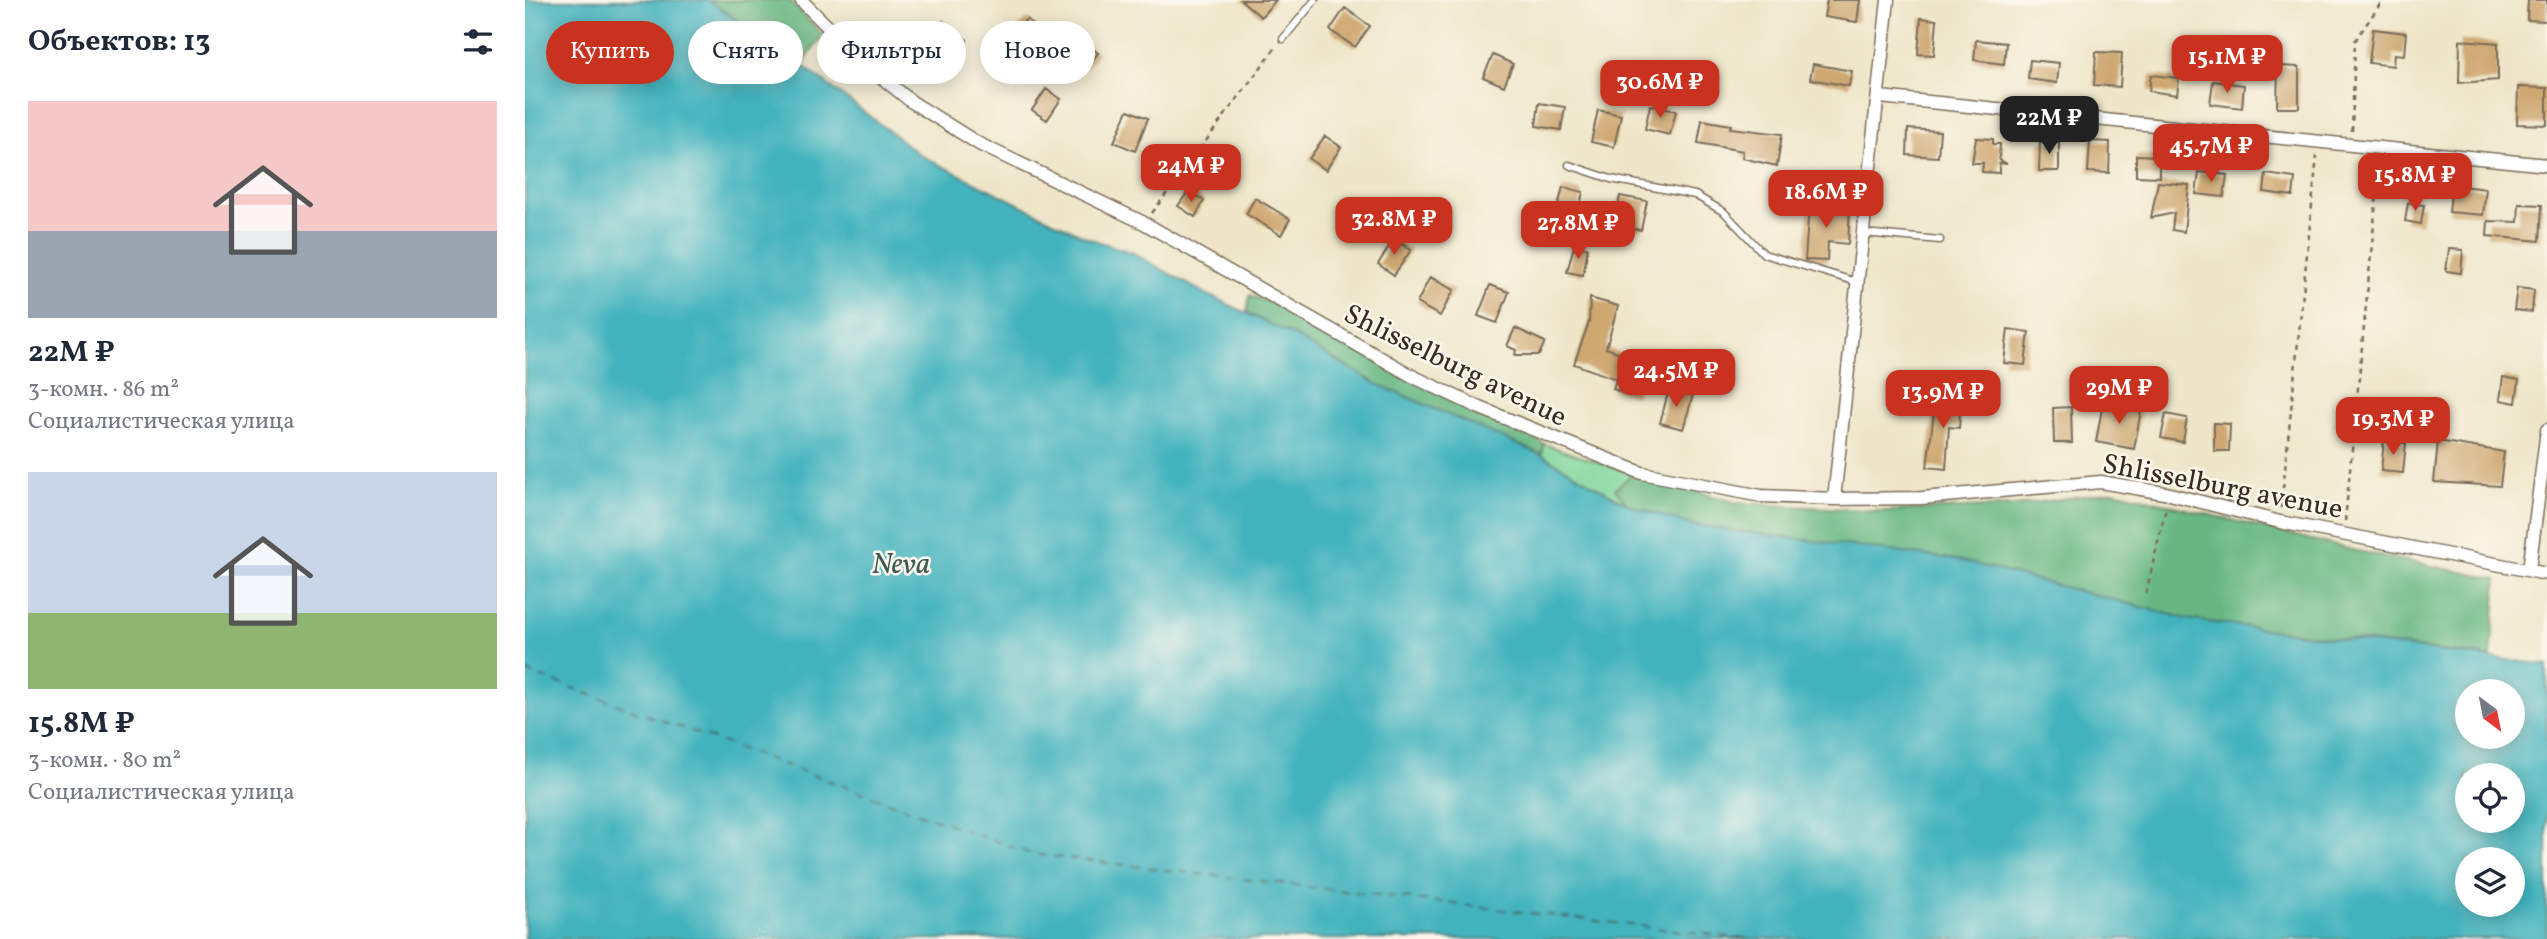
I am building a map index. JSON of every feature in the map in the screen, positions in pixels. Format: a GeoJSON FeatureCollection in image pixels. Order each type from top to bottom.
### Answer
{"type":"FeatureCollection","features":[{"type":"Feature","properties":{"kind":"street","name":"Shlisselburg avenue"},"geometry":{"type":"LineString","coordinates":[[801,0],[865,64],[912,102],[979,144],[1144,223],[1415,377],[1563,443],[1642,473],[1705,488],[1761,496],[1834,499],[1922,498],[2101,482],[2170,495],[2280,522],[2547,573]]}},
{"type":"Feature","properties":{"kind":"street"},"geometry":{"type":"LineString","coordinates":[[1834,499],[1880,97],[1888,0]]}},
{"type":"Feature","properties":{"kind":"street"},"geometry":{"type":"LineString","coordinates":[[1880,97],[2547,165]]}},
{"type":"Feature","properties":{"kind":"street"},"geometry":{"type":"LineString","coordinates":[[2529,570],[2547,430]]}},
{"type":"Feature","properties":{"kind":"lane"},"geometry":{"type":"LineString","coordinates":[[1283,39],[1315,0]]}},
{"type":"Feature","properties":{"kind":"lane"},"geometry":{"type":"LineString","coordinates":[[1569,165],[1611,179],[1695,195],[1724,212],[1764,254],[1857,282]]}},
{"type":"Feature","properties":{"kind":"lane"},"geometry":{"type":"LineString","coordinates":[[1863,233],[1940,240]]}},
{"type":"Feature","properties":{"kind":"path"},"geometry":{"type":"LineString","coordinates":[[2351,145],[2355,41],[2383,0]]}},
{"type":"Feature","properties":{"kind":"path"},"geometry":{"type":"LineString","coordinates":[[1144,223],[1283,39]]}},
{"type":"Feature","properties":{"kind":"path"},"geometry":{"type":"LineString","coordinates":[[2280,522],[2319,142]]}},
{"type":"Feature","properties":{"kind":"path"},"geometry":{"type":"LineString","coordinates":[[2343,534],[2382,148]]}},
{"type":"Feature","properties":{"kind":"path"},"geometry":{"type":"LineString","coordinates":[[2146,593],[2170,495]]}},
{"type":"Feature","properties":{"kind":"green space"},"geometry":{"type":"Polygon","coordinates":[[[708,0],[789,0],[817,29],[817,44],[803,64],[803,21],[738,21],[708,0]]]}},
{"type":"Feature","properties":{"kind":"green space"},"geometry":{"type":"Polygon","coordinates":[[[1250,295],[1291,312],[1523,432],[1544,444],[1542,455],[1377,384],[1247,312],[1250,295]]]}},
{"type":"Feature","properties":{"kind":"green space"},"geometry":{"type":"Polygon","coordinates":[[[1544,444],[1633,474],[1615,489],[1627,504],[1542,455],[1544,444]]]}},
{"type":"Feature","properties":{"kind":"green space"},"geometry":{"type":"Polygon","coordinates":[[[1633,474],[1738,503],[1883,511],[2015,506],[2114,491],[2357,551],[2497,579],[2491,657],[2192,620],[1958,560],[1691,525],[1627,504],[1615,489],[1633,474]]]}},
{"type":"Feature","properties":{"kind":"water","name":"Neva"},"geometry":{"type":"Polygon","coordinates":[[[525,0],[708,0],[738,21],[688,21],[688,84],[803,84],[803,66],[817,76],[817,84],[827,84],[922,156],[1088,238],[1133,253],[1204,293],[1287,332],[1377,384],[1542,455],[1627,504],[1691,525],[1958,560],[2192,620],[2547,665],[2547,939],[525,939],[525,0]]]}},
{"type":"Feature","properties":{"kind":"building"},"geometry":{"type":"Polygon","coordinates":[[[1241,0],[1276,0],[1261,17],[1241,0]]]}},
{"type":"Feature","properties":{"kind":"building"},"geometry":{"type":"Polygon","coordinates":[[[1827,0],[1860,0],[1857,22],[1824,17],[1827,0]]]}},
{"type":"Feature","properties":{"kind":"building"},"geometry":{"type":"Polygon","coordinates":[[[2528,0],[2547,0],[2547,21],[2527,20],[2528,0]]]}},
{"type":"Feature","properties":{"kind":"building"},"geometry":{"type":"Polygon","coordinates":[[[1345,8],[1370,26],[1355,47],[1330,30],[1345,8]]]}},
{"type":"Feature","properties":{"kind":"building"},"geometry":{"type":"Polygon","coordinates":[[[1921,18],[1937,20],[1934,55],[1918,54],[1921,18]]]}},
{"type":"Feature","properties":{"kind":"building"},"geometry":{"type":"Polygon","coordinates":[[[2373,29],[2406,33],[2404,55],[2394,54],[2393,66],[2369,63],[2373,29]]]}},
{"type":"Feature","properties":{"kind":"building"},"geometry":{"type":"Polygon","coordinates":[[[1976,40],[2006,43],[2004,64],[1974,60],[1976,40]]]}},
{"type":"Feature","properties":{"kind":"building"},"geometry":{"type":"Polygon","coordinates":[[[2460,40],[2498,43],[2498,80],[2459,83],[2460,40]]]}},
{"type":"Feature","properties":{"kind":"building"},"geometry":{"type":"Polygon","coordinates":[[[2096,52],[2122,53],[2120,87],[2094,85],[2096,52]]]}},
{"type":"Feature","properties":{"kind":"building"},"geometry":{"type":"Polygon","coordinates":[[[1493,55],[1513,64],[1504,86],[1483,77],[1493,55]]]}},
{"type":"Feature","properties":{"kind":"building"},"geometry":{"type":"Polygon","coordinates":[[[2030,60],[2059,63],[2057,83],[2028,79],[2030,60]]]}},
{"type":"Feature","properties":{"kind":"building"},"geometry":{"type":"Polygon","coordinates":[[[1813,64],[1852,71],[1849,86],[1810,79],[1813,64]]]}},
{"type":"Feature","properties":{"kind":"building"},"geometry":{"type":"Polygon","coordinates":[[[2278,66],[2299,67],[2299,108],[2277,108],[2278,66]]]}},
{"type":"Feature","properties":{"kind":"building"},"geometry":{"type":"Polygon","coordinates":[[[2151,75],[2179,78],[2177,95],[2149,91],[2151,75]]]}},
{"type":"Feature","properties":{"kind":"building"},"geometry":{"type":"Polygon","coordinates":[[[2213,81],[2244,85],[2242,108],[2210,104],[2213,81]]]}},
{"type":"Feature","properties":{"kind":"building"},"geometry":{"type":"Polygon","coordinates":[[[2518,87],[2547,88],[2547,125],[2517,124],[2518,87]]]}},
{"type":"Feature","properties":{"kind":"building"},"geometry":{"type":"Polygon","coordinates":[[[1046,89],[1061,99],[1047,120],[1032,110],[1046,89]]]}},
{"type":"Feature","properties":{"kind":"building"},"geometry":{"type":"Polygon","coordinates":[[[1539,103],[1565,107],[1561,130],[1536,126],[1539,103]]]}},
{"type":"Feature","properties":{"kind":"building"},"geometry":{"type":"Polygon","coordinates":[[[1650,105],[1676,111],[1670,135],[1645,129],[1650,105]]]}},
{"type":"Feature","properties":{"kind":"building"},"geometry":{"type":"Polygon","coordinates":[[[1128,110],[1148,118],[1135,151],[1114,142],[1128,110]]]}},
{"type":"Feature","properties":{"kind":"building"},"geometry":{"type":"Polygon","coordinates":[[[1598,110],[1621,115],[1614,147],[1591,142],[1598,110]]]}},
{"type":"Feature","properties":{"kind":"building"},"geometry":{"type":"Polygon","coordinates":[[[1702,120],[1731,125],[1730,128],[1782,134],[1777,166],[1742,158],[1743,151],[1698,143],[1702,120]]]}},
{"type":"Feature","properties":{"kind":"building"},"geometry":{"type":"Polygon","coordinates":[[[1908,129],[1940,131],[1938,157],[1907,155],[1908,129]]]}},
{"type":"Feature","properties":{"kind":"building"},"geometry":{"type":"Polygon","coordinates":[[[1325,136],[1341,147],[1326,170],[1309,159],[1325,136]]]}},
{"type":"Feature","properties":{"kind":"building"},"geometry":{"type":"Polygon","coordinates":[[[1976,138],[1993,139],[1993,144],[2000,144],[1999,160],[2007,164],[1999,163],[1999,173],[1982,172],[1983,163],[1972,163],[1976,138]]]}},
{"type":"Feature","properties":{"kind":"building"},"geometry":{"type":"Polygon","coordinates":[[[2040,141],[2059,142],[2059,171],[2039,171],[2040,141]]]}},
{"type":"Feature","properties":{"kind":"building"},"geometry":{"type":"Polygon","coordinates":[[[2090,141],[2110,142],[2109,173],[2088,172],[2090,141]]]}},
{"type":"Feature","properties":{"kind":"building"},"geometry":{"type":"Polygon","coordinates":[[[2136,155],[2159,156],[2159,177],[2136,176],[2136,155]]]}},
{"type":"Feature","properties":{"kind":"building"},"geometry":{"type":"Polygon","coordinates":[[[2199,172],[2227,175],[2224,197],[2196,194],[2199,172]]]}},
{"type":"Feature","properties":{"kind":"building"},"geometry":{"type":"Polygon","coordinates":[[[2266,174],[2295,178],[2293,196],[2264,192],[2266,174]]]}},
{"type":"Feature","properties":{"kind":"building"},"geometry":{"type":"Polygon","coordinates":[[[2158,182],[2189,185],[2184,232],[2172,230],[2174,213],[2151,218],[2158,182]]]}},
{"type":"Feature","properties":{"kind":"building"},"geometry":{"type":"Polygon","coordinates":[[[2452,185],[2486,189],[2483,215],[2449,212],[2452,185]]]}},
{"type":"Feature","properties":{"kind":"building"},"geometry":{"type":"Polygon","coordinates":[[[1563,187],[1583,192],[1576,223],[1555,218],[1563,187]]]}},
{"type":"Feature","properties":{"kind":"building"},"geometry":{"type":"Polygon","coordinates":[[[1189,190],[1204,201],[1195,217],[1178,206],[1189,190]]]}},
{"type":"Feature","properties":{"kind":"building"},"geometry":{"type":"Polygon","coordinates":[[[1620,196],[1647,201],[1641,230],[1614,225],[1620,196]]]}},
{"type":"Feature","properties":{"kind":"building"},"geometry":{"type":"Polygon","coordinates":[[[1255,198],[1290,219],[1281,235],[1246,214],[1255,198]]]}},
{"type":"Feature","properties":{"kind":"building"},"geometry":{"type":"Polygon","coordinates":[[[2408,203],[2424,205],[2421,224],[2405,221],[2408,203]]]}},
{"type":"Feature","properties":{"kind":"building"},"geometry":{"type":"Polygon","coordinates":[[[2519,204],[2542,205],[2540,241],[2487,236],[2488,221],[2518,222],[2519,204]]]}},
{"type":"Feature","properties":{"kind":"building"},"geometry":{"type":"Polygon","coordinates":[[[1809,205],[1850,208],[1848,244],[1828,242],[1827,261],[1805,260],[1809,205]]]}},
{"type":"Feature","properties":{"kind":"building"},"geometry":{"type":"Polygon","coordinates":[[[1394,239],[1411,250],[1394,275],[1378,264],[1394,239]]]}},
{"type":"Feature","properties":{"kind":"building"},"geometry":{"type":"Polygon","coordinates":[[[1574,246],[1588,248],[1583,275],[1567,272],[1574,246]]]}},
{"type":"Feature","properties":{"kind":"building"},"geometry":{"type":"Polygon","coordinates":[[[2449,249],[2463,250],[2461,273],[2446,271],[2449,249]]]}},
{"type":"Feature","properties":{"kind":"building"},"geometry":{"type":"Polygon","coordinates":[[[1430,277],[1454,290],[1440,316],[1417,303],[1430,277]]]}},
{"type":"Feature","properties":{"kind":"building"},"geometry":{"type":"Polygon","coordinates":[[[1490,285],[1509,292],[1497,323],[1478,316],[1490,285]]]}},
{"type":"Feature","properties":{"kind":"building"},"geometry":{"type":"Polygon","coordinates":[[[2517,288],[2534,290],[2532,312],[2514,310],[2517,288]]]}},
{"type":"Feature","properties":{"kind":"building"},"geometry":{"type":"Polygon","coordinates":[[[1590,298],[1618,306],[1606,348],[1647,362],[1635,396],[1613,389],[1616,379],[1574,364],[1589,322],[1590,298]]]}},
{"type":"Feature","properties":{"kind":"building"},"geometry":{"type":"Polygon","coordinates":[[[1515,328],[1545,342],[1539,355],[1515,355],[1516,350],[1507,346],[1515,328]]]}},
{"type":"Feature","properties":{"kind":"building"},"geometry":{"type":"Polygon","coordinates":[[[2008,329],[2029,332],[2025,365],[2004,363],[2008,329]]]}},
{"type":"Feature","properties":{"kind":"building"},"geometry":{"type":"Polygon","coordinates":[[[2503,377],[2519,380],[2516,403],[2500,400],[2503,377]]]}},
{"type":"Feature","properties":{"kind":"building"},"geometry":{"type":"Polygon","coordinates":[[[1669,389],[1693,395],[1683,429],[1660,423],[1669,389]]]}},
{"type":"Feature","properties":{"kind":"building"},"geometry":{"type":"Polygon","coordinates":[[[1936,396],[1961,398],[1959,428],[1949,427],[1946,469],[1927,467],[1936,396]]]}},
{"type":"Feature","properties":{"kind":"building"},"geometry":{"type":"Polygon","coordinates":[[[2103,403],[2141,410],[2134,449],[2096,442],[2103,403]]]}},
{"type":"Feature","properties":{"kind":"building"},"geometry":{"type":"Polygon","coordinates":[[[2071,407],[2072,443],[2054,443],[2053,408],[2071,407]]]}},
{"type":"Feature","properties":{"kind":"building"},"geometry":{"type":"Polygon","coordinates":[[[2166,414],[2187,418],[2183,442],[2161,438],[2166,414]]]}},
{"type":"Feature","properties":{"kind":"building"},"geometry":{"type":"Polygon","coordinates":[[[2214,423],[2230,424],[2229,451],[2214,451],[2214,423]]]}},
{"type":"Feature","properties":{"kind":"building"},"geometry":{"type":"Polygon","coordinates":[[[2384,440],[2406,443],[2403,473],[2381,471],[2384,440]]]}},
{"type":"Feature","properties":{"kind":"building"},"geometry":{"type":"Polygon","coordinates":[[[2438,441],[2504,452],[2500,486],[2434,482],[2438,441]]]}},
{"type":"Feature","properties":{"kind":"ferry route"},"geometry":{"type":"LineString","coordinates":[[525,671],[1032,854],[1750,939]]}}]}
